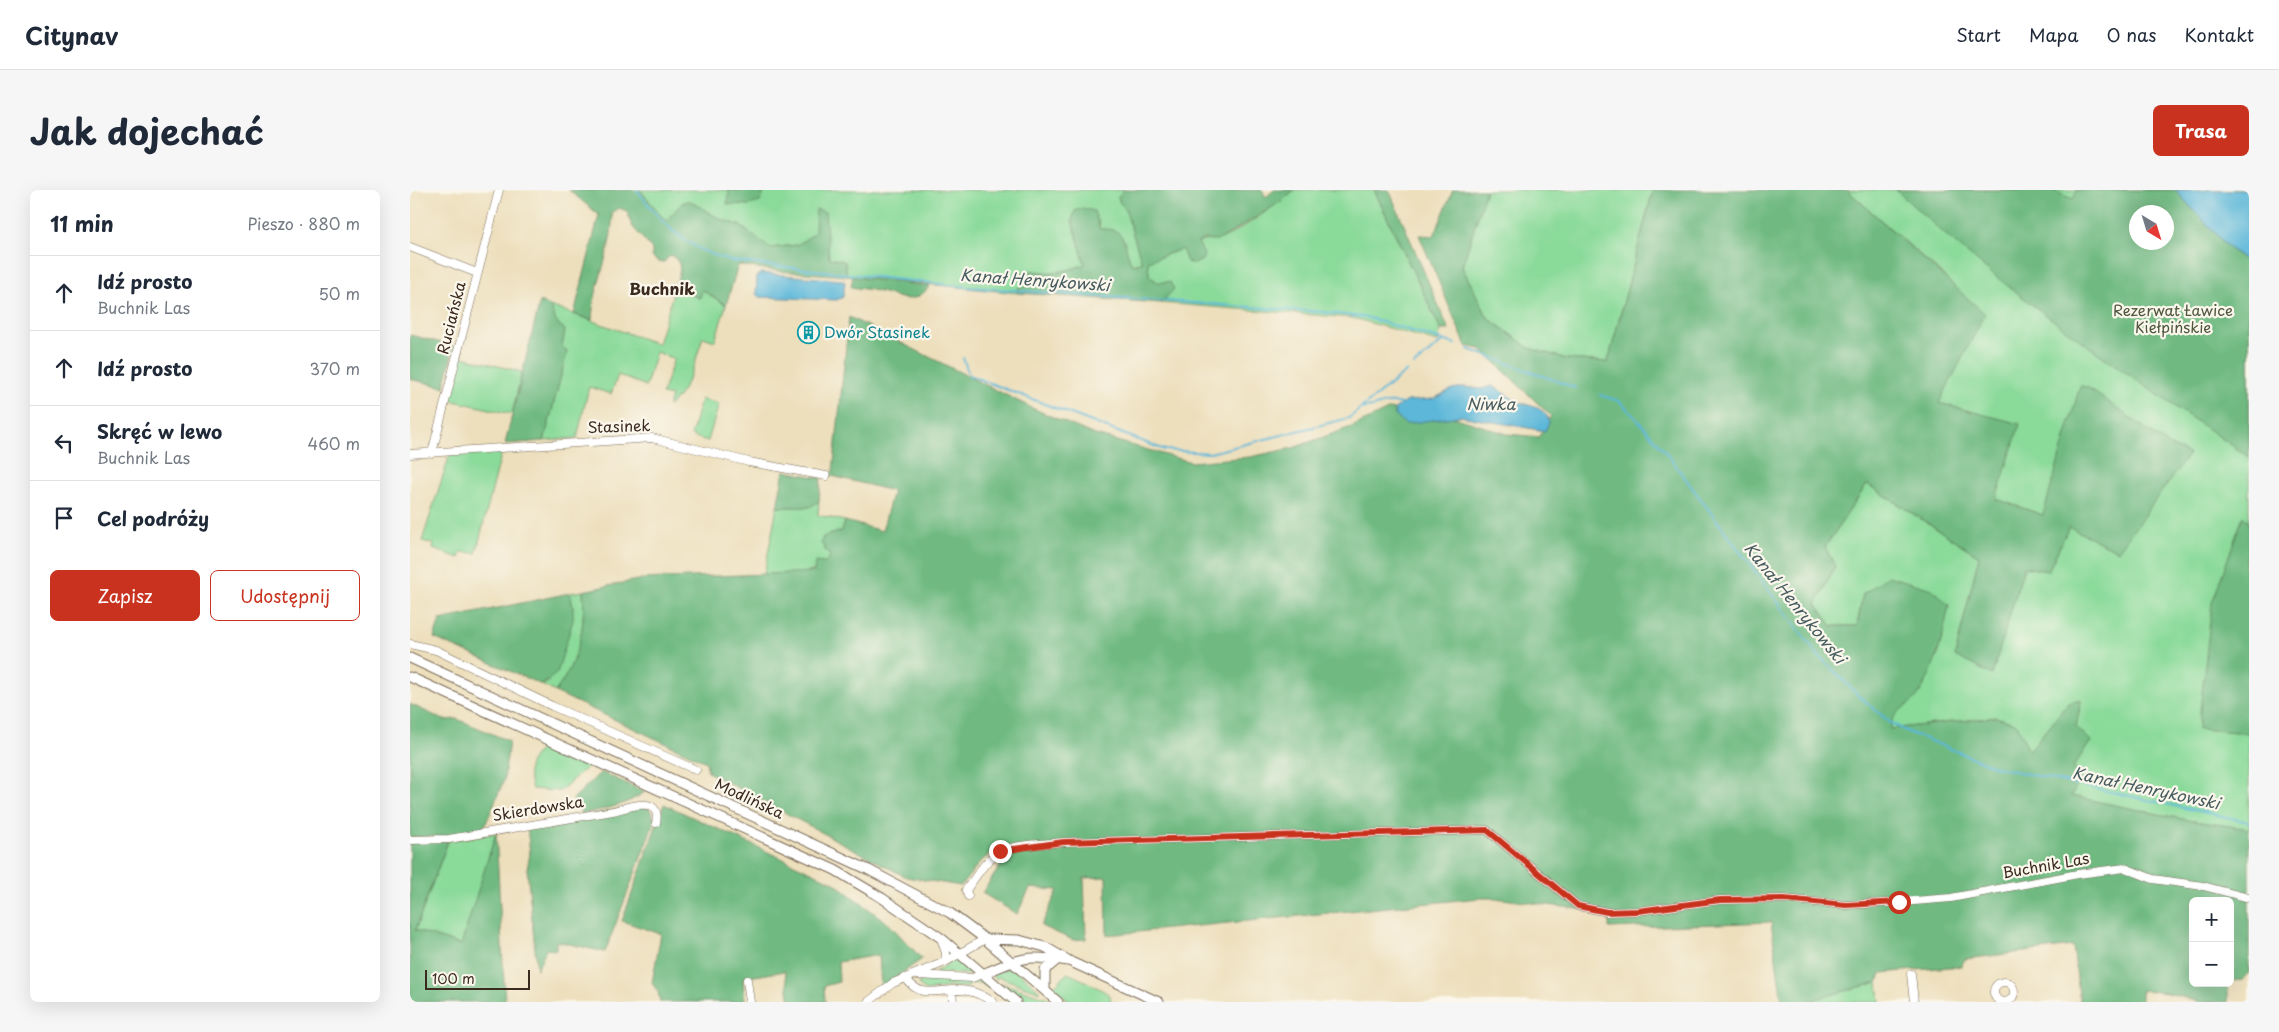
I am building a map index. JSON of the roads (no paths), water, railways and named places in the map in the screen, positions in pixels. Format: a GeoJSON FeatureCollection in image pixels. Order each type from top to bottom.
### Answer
{"type":"FeatureCollection","features":[{"type":"Feature","properties":{"kind":"main road","name":"Modlińska"},"geometry":{"type":"LineString","coordinates":[[411,658],[869,870],[950,913],[986,939],[1046,989],[1058,1002]]}},
{"type":"Feature","properties":{"kind":"main road","name":"Modlińska"},"geometry":{"type":"LineString","coordinates":[[410,677],[835,870],[882,898],[941,938],[1016,1002]]}},
{"type":"Feature","properties":{"kind":"main road"},"geometry":{"type":"LineString","coordinates":[[986,939],[1020,940],[1055,951],[1071,962],[1153,1001]]}},
{"type":"Feature","properties":{"kind":"main road"},"geometry":{"type":"LineString","coordinates":[[983,974],[1012,961],[1028,957],[1071,962]]}},
{"type":"Feature","properties":{"kind":"main road"},"geometry":{"type":"LineString","coordinates":[[1046,989],[1044,970],[1057,960]]}},
{"type":"Feature","properties":{"kind":"street","name":"Ruciańska"},"geometry":{"type":"LineString","coordinates":[[432,453],[499,190]]}},
{"type":"Feature","properties":{"kind":"street"},"geometry":{"type":"LineString","coordinates":[[410,247],[477,273]]}},
{"type":"Feature","properties":{"kind":"street","name":"Stasinek"},"geometry":{"type":"LineString","coordinates":[[410,454],[652,438],[749,462],[826,476]]}},
{"type":"Feature","properties":{"kind":"street"},"geometry":{"type":"LineString","coordinates":[[410,644],[424,649],[436,650],[552,706],[696,770]]}},
{"type":"Feature","properties":{"kind":"street"},"geometry":{"type":"LineString","coordinates":[[424,649],[428,666]]}},
{"type":"Feature","properties":{"kind":"street","name":"Skierdowska"},"geometry":{"type":"LineString","coordinates":[[410,840],[449,839],[613,811],[638,804],[648,805],[655,810],[658,816],[656,823]]}},
{"type":"Feature","properties":{"kind":"street","name":"Buchnik Las"},"geometry":{"type":"LineString","coordinates":[[967,893],[982,867],[1000,851],[1024,846],[1064,842],[1487,830],[1578,906],[1590,909],[1638,911],[1702,901],[1738,899],[1784,899],[1846,905],[1951,898],[2078,874],[2125,868],[2153,879],[2203,886],[2249,898]]}},
{"type":"Feature","properties":{"kind":"street"},"geometry":{"type":"LineString","coordinates":[[941,938],[946,953],[944,962]]}},
{"type":"Feature","properties":{"kind":"street"},"geometry":{"type":"LineString","coordinates":[[868,1002],[884,989],[909,976],[944,962],[986,939]]}},
{"type":"Feature","properties":{"kind":"street"},"geometry":{"type":"LineString","coordinates":[[909,976],[972,978],[983,974]]}},
{"type":"Feature","properties":{"kind":"street"},"geometry":{"type":"LineString","coordinates":[[1911,974],[1914,1002]]}},
{"type":"Feature","properties":{"kind":"street"},"geometry":{"type":"LineString","coordinates":[[909,976],[913,989],[920,994],[952,990],[971,992],[993,1002]]}},
{"type":"Feature","properties":{"kind":"street"},"geometry":{"type":"LineString","coordinates":[[747,980],[750,1002]]}},
{"type":"Feature","properties":{"kind":"street"},"geometry":{"type":"LineString","coordinates":[[952,990],[953,1002]]}},
{"type":"Feature","properties":{"kind":"water"},"geometry":{"type":"Polygon","coordinates":[[[2175,190],[2249,190],[2249,263],[2230,249],[2175,190]]]}},
{"type":"Feature","properties":{"kind":"water"},"geometry":{"type":"Polygon","coordinates":[[[760,273],[841,280],[845,282],[843,297],[837,300],[759,297],[756,294],[757,277],[760,273]]]}},
{"type":"Feature","properties":{"kind":"water","name":"Niwka"},"geometry":{"type":"Polygon","coordinates":[[[1492,386],[1521,403],[1544,413],[1549,423],[1545,431],[1460,416],[1405,424],[1395,415],[1394,409],[1408,401],[1433,399],[1452,389],[1464,387],[1481,389],[1492,386]]]}},
{"type":"Feature","properties":{"kind":"waterway","name":"Kanał Henrykowski"},"geometry":{"type":"LineString","coordinates":[[637,190],[657,215],[677,234],[701,250],[731,261],[967,287],[1323,312],[1369,318],[1455,344]]}},
{"type":"Feature","properties":{"kind":"waterway"},"geometry":{"type":"LineString","coordinates":[[1414,365],[1443,341]]}},
{"type":"Feature","properties":{"kind":"waterway","name":"Kanał Henrykowski"},"geometry":{"type":"LineString","coordinates":[[1468,349],[1576,388]]}},
{"type":"Feature","properties":{"kind":"waterway"},"geometry":{"type":"LineString","coordinates":[[963,358],[969,375],[1165,450],[1210,453],[1349,418],[1407,371]]}},
{"type":"Feature","properties":{"kind":"waterway","name":"Kanał Henrykowski"},"geometry":{"type":"LineString","coordinates":[[1600,395],[1619,401],[1636,418],[1664,450],[1816,653],[1860,697],[1891,723],[1908,732],[1996,767],[2249,822]]}},
{"type":"Feature","properties":{"kind":"waterway"},"geometry":{"type":"LineString","coordinates":[[1360,408],[1370,408],[1389,403],[1401,404]]}},
{"type":"Feature","properties":{"kind":"place","name":"Dwór Stasinek"},"geometry":{"type":"Point","coordinates":[808,333]}},
{"type":"Feature","properties":{"kind":"district","name":"Buchnik"},"geometry":{"type":"Point","coordinates":[662,289]}},
{"type":"Feature","properties":{"kind":"park label","name":"Rezerwat Ławice Kiełpińskie"},"geometry":{"type":"Point","coordinates":[2173,320]}}]}
